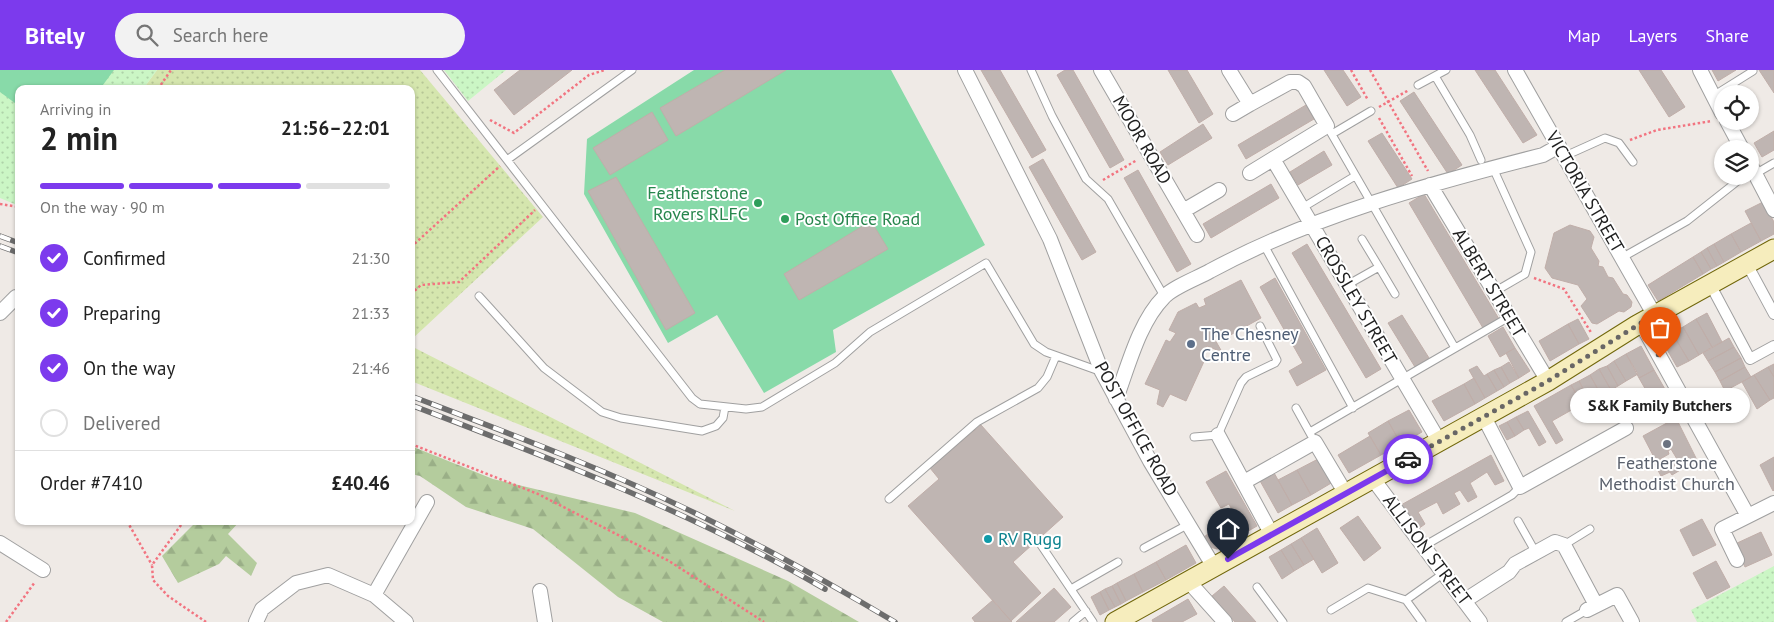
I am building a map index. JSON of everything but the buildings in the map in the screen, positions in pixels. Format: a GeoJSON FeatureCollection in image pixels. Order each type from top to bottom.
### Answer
{"type":"FeatureCollection","features":[{"type":"Feature","properties":{"kind":"main road"},"geometry":{"type":"LineString","coordinates":[[1115,622],[1548,381],[1648,320],[1774,249]]}},
{"type":"Feature","properties":{"kind":"street","name":"POST OFFICE ROAD"},"geometry":{"type":"LineString","coordinates":[[965,70],[1050,239],[1102,372],[1150,461],[1214,567]]}},
{"type":"Feature","properties":{"kind":"street","name":"MOOR ROAD"},"geometry":{"type":"LineString","coordinates":[[1101,70],[1197,235]]}},
{"type":"Feature","properties":{"kind":"street"},"geometry":{"type":"LineString","coordinates":[[1229,70],[1250,104]]}},
{"type":"Feature","properties":{"kind":"street","name":"VICTORIA STREET"},"geometry":{"type":"LineString","coordinates":[[1515,70],[1623,257],[1648,320],[1748,516]]}},
{"type":"Feature","properties":{"kind":"street"},"geometry":{"type":"LineString","coordinates":[[1700,70],[1714,96]]}},
{"type":"Feature","properties":{"kind":"street"},"geometry":{"type":"LineString","coordinates":[[1233,114],[1290,82],[1298,82],[1304,86],[1329,130],[1250,173]]}},
{"type":"Feature","properties":{"kind":"street"},"geometry":{"type":"LineString","coordinates":[[1116,399],[1139,334],[1164,296],[1230,260],[1312,224],[1487,164],[1562,151]]}},
{"type":"Feature","properties":{"kind":"street","name":"CROSSLEY STREET"},"geometry":{"type":"LineString","coordinates":[[1273,159],[1439,441]]}},
{"type":"Feature","properties":{"kind":"street","name":"ALBERT STREET"},"geometry":{"type":"LineString","coordinates":[[1428,185],[1548,381]]}},
{"type":"Feature","properties":{"kind":"street"},"geometry":{"type":"LineString","coordinates":[[1759,185],[1774,210]]}},
{"type":"Feature","properties":{"kind":"street"},"geometry":{"type":"LineString","coordinates":[[1183,211],[1219,190]]}},
{"type":"Feature","properties":{"kind":"street"},"geometry":{"type":"LineString","coordinates":[[1747,264],[1774,314]]}},
{"type":"Feature","properties":{"kind":"street"},"geometry":{"type":"LineString","coordinates":[[1710,284],[1750,358],[1774,346]]}},
{"type":"Feature","properties":{"kind":"street"},"geometry":{"type":"LineString","coordinates":[[0,313],[15,297]]}},
{"type":"Feature","properties":{"kind":"street"},"geometry":{"type":"LineString","coordinates":[[1484,417],[1520,487],[1626,428]]}},
{"type":"Feature","properties":{"kind":"street"},"geometry":{"type":"LineString","coordinates":[[1218,435],[1272,535]]}},
{"type":"Feature","properties":{"kind":"street"},"geometry":{"type":"LineString","coordinates":[[1244,482],[1312,437],[1346,494]]}},
{"type":"Feature","properties":{"kind":"street","name":"ALLISON STREET"},"geometry":{"type":"LineString","coordinates":[[1373,479],[1480,622]]}},
{"type":"Feature","properties":{"kind":"street"},"geometry":{"type":"LineString","coordinates":[[415,523],[427,502]]}},
{"type":"Feature","properties":{"kind":"street"},"geometry":{"type":"LineString","coordinates":[[1737,560],[1722,529],[1774,503]]}},
{"type":"Feature","properties":{"kind":"street"},"geometry":{"type":"LineString","coordinates":[[374,595],[414,525]]}},
{"type":"Feature","properties":{"kind":"street"},"geometry":{"type":"LineString","coordinates":[[1464,600],[1509,572],[1515,564],[1555,542],[1564,545],[1592,608],[1618,594],[1632,622]]}},
{"type":"Feature","properties":{"kind":"street"},"geometry":{"type":"LineString","coordinates":[[0,543],[43,570]]}},
{"type":"Feature","properties":{"kind":"street"},"geometry":{"type":"LineString","coordinates":[[256,622],[262,609],[296,583],[328,575],[374,595],[406,622]]}},
{"type":"Feature","properties":{"kind":"street"},"geometry":{"type":"LineString","coordinates":[[1189,582],[1225,622]]}},
{"type":"Feature","properties":{"kind":"street"},"geometry":{"type":"LineString","coordinates":[[540,591],[546,622]]}},
{"type":"Feature","properties":{"kind":"lane"},"geometry":{"type":"LineString","coordinates":[[437,70],[692,398],[700,404],[755,410],[762,407],[835,363],[870,332],[986,264],[1034,344],[1056,356],[1102,372]]}},
{"type":"Feature","properties":{"kind":"lane"},"geometry":{"type":"LineString","coordinates":[[507,160],[632,70]]}},
{"type":"Feature","properties":{"kind":"lane"},"geometry":{"type":"LineString","coordinates":[[1031,70],[1056,124],[1086,179],[1108,199],[1164,296]]}},
{"type":"Feature","properties":{"kind":"lane"},"geometry":{"type":"LineString","coordinates":[[1418,85],[1446,70]]}},
{"type":"Feature","properties":{"kind":"lane"},"geometry":{"type":"LineString","coordinates":[[1731,85],[1753,71]]}},
{"type":"Feature","properties":{"kind":"lane"},"geometry":{"type":"LineString","coordinates":[[1435,76],[1487,164],[1531,252],[1525,274],[1494,292]]}},
{"type":"Feature","properties":{"kind":"lane"},"geometry":{"type":"LineString","coordinates":[[1372,110],[1329,130],[1455,348]]}},
{"type":"Feature","properties":{"kind":"lane"},"geometry":{"type":"LineString","coordinates":[[1562,151],[1605,138],[1619,143],[1633,162]]}},
{"type":"Feature","properties":{"kind":"lane"},"geometry":{"type":"LineString","coordinates":[[1759,168],[1774,163]]}},
{"type":"Feature","properties":{"kind":"lane"},"geometry":{"type":"LineString","coordinates":[[1302,208],[1355,176]]}},
{"type":"Feature","properties":{"kind":"lane"},"geometry":{"type":"LineString","coordinates":[[1623,257],[1687,221],[1732,185]]}},
{"type":"Feature","properties":{"kind":"lane"},"geometry":{"type":"LineString","coordinates":[[1362,239],[1395,294]]}},
{"type":"Feature","properties":{"kind":"lane"},"geometry":{"type":"LineString","coordinates":[[1264,245],[1353,408]]}},
{"type":"Feature","properties":{"kind":"lane"},"geometry":{"type":"LineString","coordinates":[[1347,285],[1379,267]]}},
{"type":"Feature","properties":{"kind":"lane"},"geometry":{"type":"LineString","coordinates":[[480,296],[544,368],[602,412],[621,418],[702,432],[711,429],[723,418],[725,407]]}},
{"type":"Feature","properties":{"kind":"lane"},"geometry":{"type":"LineString","coordinates":[[1296,408],[1312,437],[1353,408],[1509,317]]}},
{"type":"Feature","properties":{"kind":"lane"},"geometry":{"type":"LineString","coordinates":[[1194,436],[1218,435],[1241,383],[1246,377],[1277,360],[1260,326]]}},
{"type":"Feature","properties":{"kind":"lane"},"geometry":{"type":"LineString","coordinates":[[889,498],[977,422],[1038,388],[1047,377],[1056,356]]}},
{"type":"Feature","properties":{"kind":"lane"},"geometry":{"type":"LineString","coordinates":[[1424,546],[1512,495],[1520,487]]}},
{"type":"Feature","properties":{"kind":"lane"},"geometry":{"type":"LineString","coordinates":[[1518,521],[1536,553]]}},
{"type":"Feature","properties":{"kind":"lane"},"geometry":{"type":"LineString","coordinates":[[1144,548],[1189,524]]}},
{"type":"Feature","properties":{"kind":"lane"},"geometry":{"type":"LineString","coordinates":[[1564,545],[1590,529]]}},
{"type":"Feature","properties":{"kind":"lane"},"geometry":{"type":"LineString","coordinates":[[1041,545],[1094,622]]}},
{"type":"Feature","properties":{"kind":"lane"},"geometry":{"type":"LineString","coordinates":[[1071,589],[1118,562]]}},
{"type":"Feature","properties":{"kind":"lane"},"geometry":{"type":"LineString","coordinates":[[1406,600],[1444,574]]}},
{"type":"Feature","properties":{"kind":"lane"},"geometry":{"type":"LineString","coordinates":[[1256,587],[1283,622]]}},
{"type":"Feature","properties":{"kind":"lane"},"geometry":{"type":"LineString","coordinates":[[1331,610],[1368,588],[1406,600],[1422,622]]}},
{"type":"Feature","properties":{"kind":"lane"},"geometry":{"type":"LineString","coordinates":[[1566,622],[1592,608]]}},
{"type":"Feature","properties":{"kind":"lane"},"geometry":{"type":"LineString","coordinates":[[1073,622],[1086,611]]}},
{"type":"Feature","properties":{"kind":"path"},"geometry":{"type":"LineString","coordinates":[[161,85],[171,70]]}},
{"type":"Feature","properties":{"kind":"path"},"geometry":{"type":"LineString","coordinates":[[489,119],[514,133],[589,75],[605,70]]}},
{"type":"Feature","properties":{"kind":"path"},"geometry":{"type":"LineString","coordinates":[[1351,70],[1372,110],[1428,185]]}},
{"type":"Feature","properties":{"kind":"path"},"geometry":{"type":"LineString","coordinates":[[1370,70],[1388,102],[1428,185]]}},
{"type":"Feature","properties":{"kind":"path"},"geometry":{"type":"LineString","coordinates":[[1372,110],[1418,85]]}},
{"type":"Feature","properties":{"kind":"path"},"geometry":{"type":"LineString","coordinates":[[1619,143],[1657,130],[1714,119]]}},
{"type":"Feature","properties":{"kind":"path"},"geometry":{"type":"LineString","coordinates":[[1094,186],[1149,153]]}},
{"type":"Feature","properties":{"kind":"path"},"geometry":{"type":"LineString","coordinates":[[415,243],[507,160]]}},
{"type":"Feature","properties":{"kind":"path"},"geometry":{"type":"LineString","coordinates":[[0,204],[15,206]]}},
{"type":"Feature","properties":{"kind":"path"},"geometry":{"type":"LineString","coordinates":[[415,290],[421,285],[459,282],[541,204]]}},
{"type":"Feature","properties":{"kind":"path"},"geometry":{"type":"LineString","coordinates":[[1525,274],[1564,289],[1601,348]]}},
{"type":"Feature","properties":{"kind":"path"},"geometry":{"type":"LineString","coordinates":[[415,446],[538,494],[669,560],[764,622]]}},
{"type":"Feature","properties":{"kind":"path"},"geometry":{"type":"LineString","coordinates":[[129,525],[152,565],[154,580],[168,596],[206,622]]}},
{"type":"Feature","properties":{"kind":"path"},"geometry":{"type":"LineString","coordinates":[[152,565],[181,525]]}},
{"type":"Feature","properties":{"kind":"path"},"geometry":{"type":"LineString","coordinates":[[6,622],[43,570]]}},
{"type":"Feature","properties":{"kind":"green space"},"geometry":{"type":"Polygon","coordinates":[[[0,70],[157,70],[146,85],[15,85],[15,204],[0,198],[0,70]]]}},
{"type":"Feature","properties":{"kind":"green space"},"geometry":{"type":"Polygon","coordinates":[[[0,70],[114,70],[103,85],[15,85],[15,103],[0,92],[0,70]]]}},
{"type":"Feature","properties":{"kind":"green space"},"geometry":{"type":"Polygon","coordinates":[[[157,70],[420,70],[543,217],[415,336],[415,85],[146,85],[157,70]]]}},
{"type":"Feature","properties":{"kind":"green space"},"geometry":{"type":"Polygon","coordinates":[[[444,70],[506,70],[468,101],[444,70]]]}},
{"type":"Feature","properties":{"kind":"green space","name":"Post Office Road"},"geometry":{"type":"Polygon","coordinates":[[[694,70],[891,70],[985,245],[833,330],[836,352],[764,393],[717,315],[668,343],[584,194],[587,139],[694,70]]]}},
{"type":"Feature","properties":{"kind":"green space"},"geometry":{"type":"Polygon","coordinates":[[[415,348],[735,511],[415,383],[415,348]]]}},
{"type":"Feature","properties":{"kind":"green space"},"geometry":{"type":"Polygon","coordinates":[[[415,448],[493,479],[635,513],[788,581],[859,622],[663,622],[618,597],[533,529],[466,507],[420,476],[415,475],[415,448]]]}},
{"type":"Feature","properties":{"kind":"green space"},"geometry":{"type":"Polygon","coordinates":[[[193,525],[236,525],[228,534],[257,563],[251,576],[226,556],[219,564],[178,583],[162,556],[193,525]]]}},
{"type":"Feature","properties":{"kind":"green space"},"geometry":{"type":"Polygon","coordinates":[[[1774,566],[1774,622],[1697,622],[1691,610],[1774,566]]]}},
{"type":"Feature","properties":{"kind":"railway"},"geometry":{"type":"LineString","coordinates":[[0,236],[15,242]]}},
{"type":"Feature","properties":{"kind":"railway"},"geometry":{"type":"LineString","coordinates":[[0,246],[15,252]]}},
{"type":"Feature","properties":{"kind":"railway"},"geometry":{"type":"LineString","coordinates":[[415,398],[556,452],[664,498],[774,553],[895,622]]}},
{"type":"Feature","properties":{"kind":"railway"},"geometry":{"type":"LineString","coordinates":[[415,407],[569,467],[674,512],[775,561],[825,589]]}},
{"type":"Feature","properties":{"kind":"way so far"},"geometry":{"type":"LineString","coordinates":[[1408,459],[1548,381],[1641,323],[1660,358]]}},
{"type":"Feature","properties":{"kind":"place","name":"Featherstone Rovers RLFC"},"geometry":{"type":"Point","coordinates":[758,203]}},
{"type":"Feature","properties":{"kind":"place","name":"Post Office Road"},"geometry":{"type":"Point","coordinates":[785,219]}},
{"type":"Feature","properties":{"kind":"place","name":"The Chesney Centre"},"geometry":{"type":"Point","coordinates":[1191,344]}},
{"type":"Feature","properties":{"kind":"place","name":"S&K Family Butchers"},"geometry":{"type":"Point","coordinates":[1660,358]}},
{"type":"Feature","properties":{"kind":"place","name":"Featherstone Methodist Church"},"geometry":{"type":"Point","coordinates":[1667,444]}},
{"type":"Feature","properties":{"kind":"place","name":"RV Rugg"},"geometry":{"type":"Point","coordinates":[988,539]}},
{"type":"Feature","properties":{"kind":"route"},"geometry":{"type":"LineString","coordinates":[[1228,559],[1408,459]]}}]}
